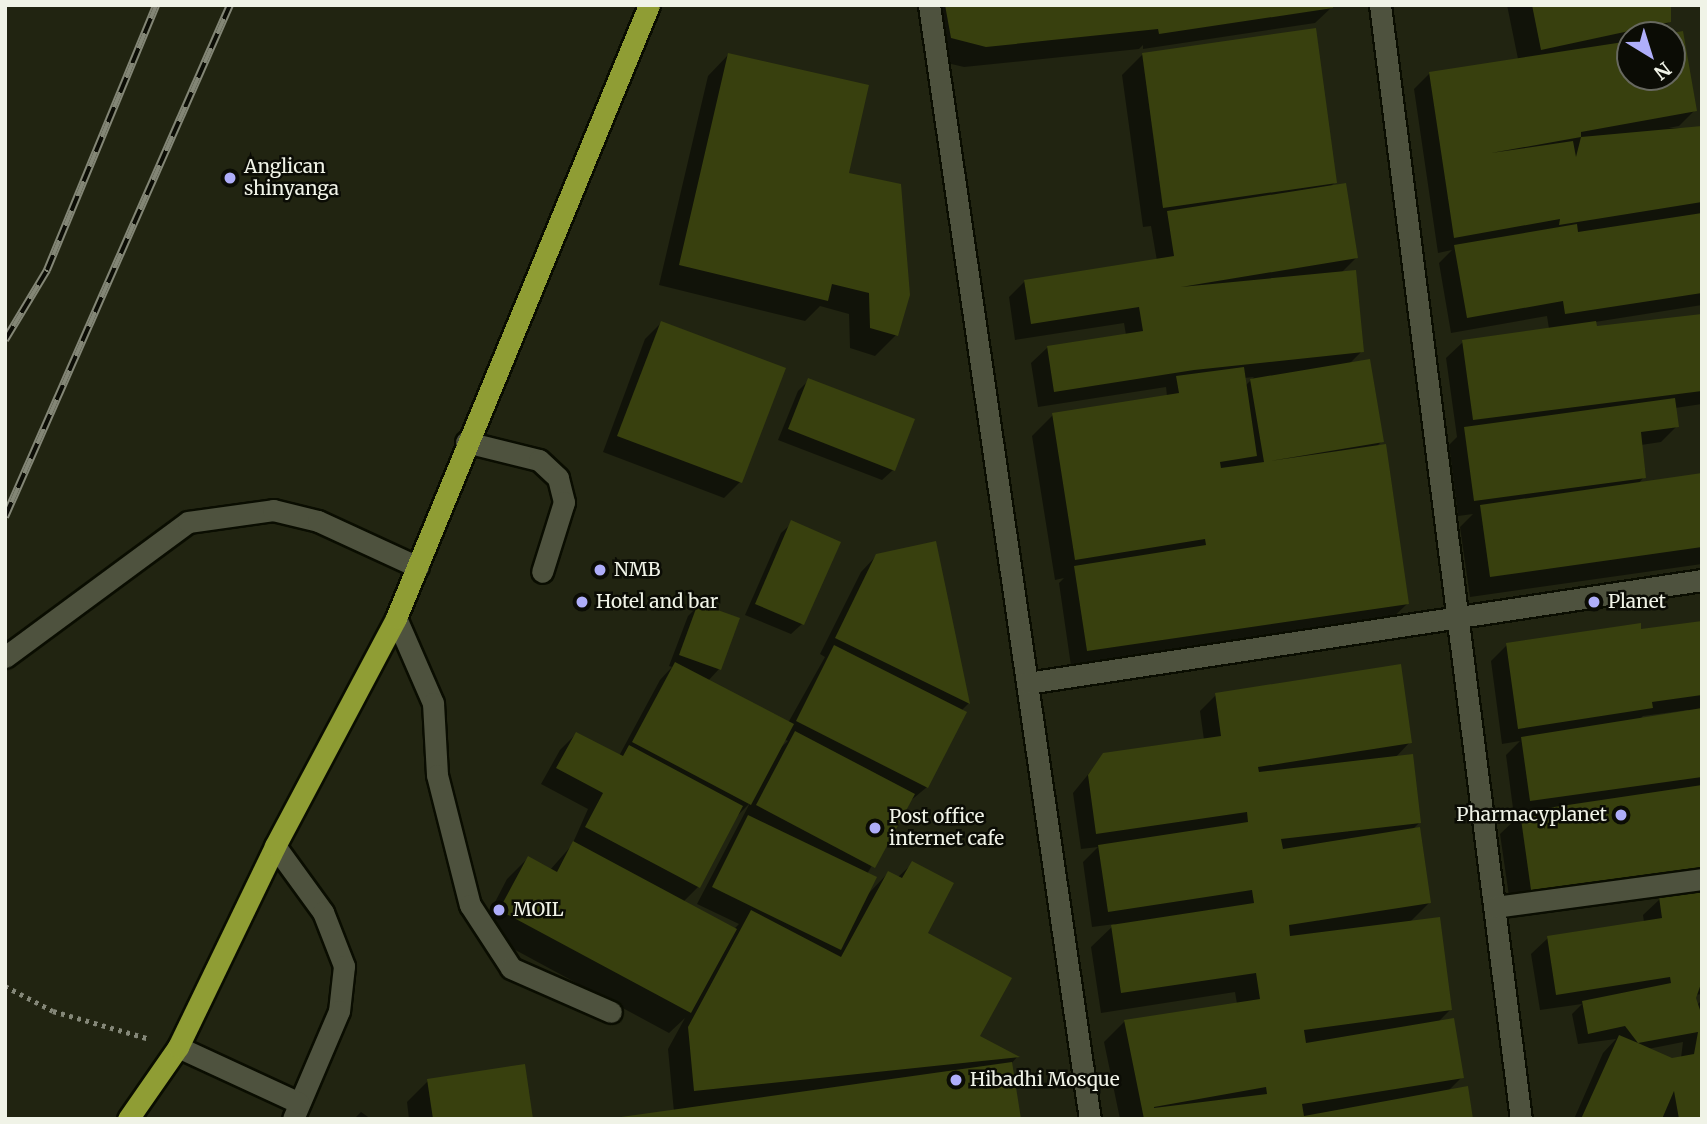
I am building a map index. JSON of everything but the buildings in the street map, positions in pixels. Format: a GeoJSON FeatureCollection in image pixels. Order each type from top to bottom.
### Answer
{"type":"FeatureCollection","features":[{"type":"Feature","properties":{"kind":"highway"},"geometry":{"type":"LineString","coordinates":[[128,1119],[178,1047],[275,846],[396,618],[466,442],[649,5]]}},
{"type":"Feature","properties":{"kind":"street"},"geometry":{"type":"LineString","coordinates":[[929,5],[1090,1119]]}},
{"type":"Feature","properties":{"kind":"street"},"geometry":{"type":"LineString","coordinates":[[1380,5],[1461,620],[1521,1119]]}},
{"type":"Feature","properties":{"kind":"street"},"geometry":{"type":"LineString","coordinates":[[466,442],[539,460],[558,478],[564,502],[542,572]]}},
{"type":"Feature","properties":{"kind":"street"},"geometry":{"type":"LineString","coordinates":[[5,657],[188,522],[273,510],[318,521],[418,567]]}},
{"type":"Feature","properties":{"kind":"street"},"geometry":{"type":"LineString","coordinates":[[1027,683],[1461,620],[1702,580]]}},
{"type":"Feature","properties":{"kind":"street"},"geometry":{"type":"LineString","coordinates":[[396,618],[433,703],[437,775],[470,905],[510,968],[611,1012]]}},
{"type":"Feature","properties":{"kind":"street"},"geometry":{"type":"LineString","coordinates":[[178,1047],[296,1111],[339,1011],[344,966],[323,912],[275,846]]}},
{"type":"Feature","properties":{"kind":"street"},"geometry":{"type":"LineString","coordinates":[[1495,907],[1702,879]]}},
{"type":"Feature","properties":{"kind":"path"},"geometry":{"type":"LineString","coordinates":[[5,986],[53,1011],[178,1047]]}},
{"type":"Feature","properties":{"kind":"railway"},"geometry":{"type":"LineString","coordinates":[[5,340],[47,270],[156,5]]}},
{"type":"Feature","properties":{"kind":"railway"},"geometry":{"type":"LineString","coordinates":[[5,517],[230,5]]}},
{"type":"Feature","properties":{"kind":"place","name":"Anglican shinyanga"},"geometry":{"type":"Point","coordinates":[230,178]}},
{"type":"Feature","properties":{"kind":"place","name":"NMB"},"geometry":{"type":"Point","coordinates":[600,570]}},
{"type":"Feature","properties":{"kind":"place","name":"Hotel and bar"},"geometry":{"type":"Point","coordinates":[582,602]}},
{"type":"Feature","properties":{"kind":"place","name":"Planet"},"geometry":{"type":"Point","coordinates":[1594,602]}},
{"type":"Feature","properties":{"kind":"place","name":"Pharmacyplanet"},"geometry":{"type":"Point","coordinates":[1621,815]}},
{"type":"Feature","properties":{"kind":"place","name":"Post office internet cafe"},"geometry":{"type":"Point","coordinates":[875,828]}},
{"type":"Feature","properties":{"kind":"place","name":"MOIL"},"geometry":{"type":"Point","coordinates":[499,910]}},
{"type":"Feature","properties":{"kind":"place","name":"Hibadhi Mosque"},"geometry":{"type":"Point","coordinates":[956,1080]}}]}
